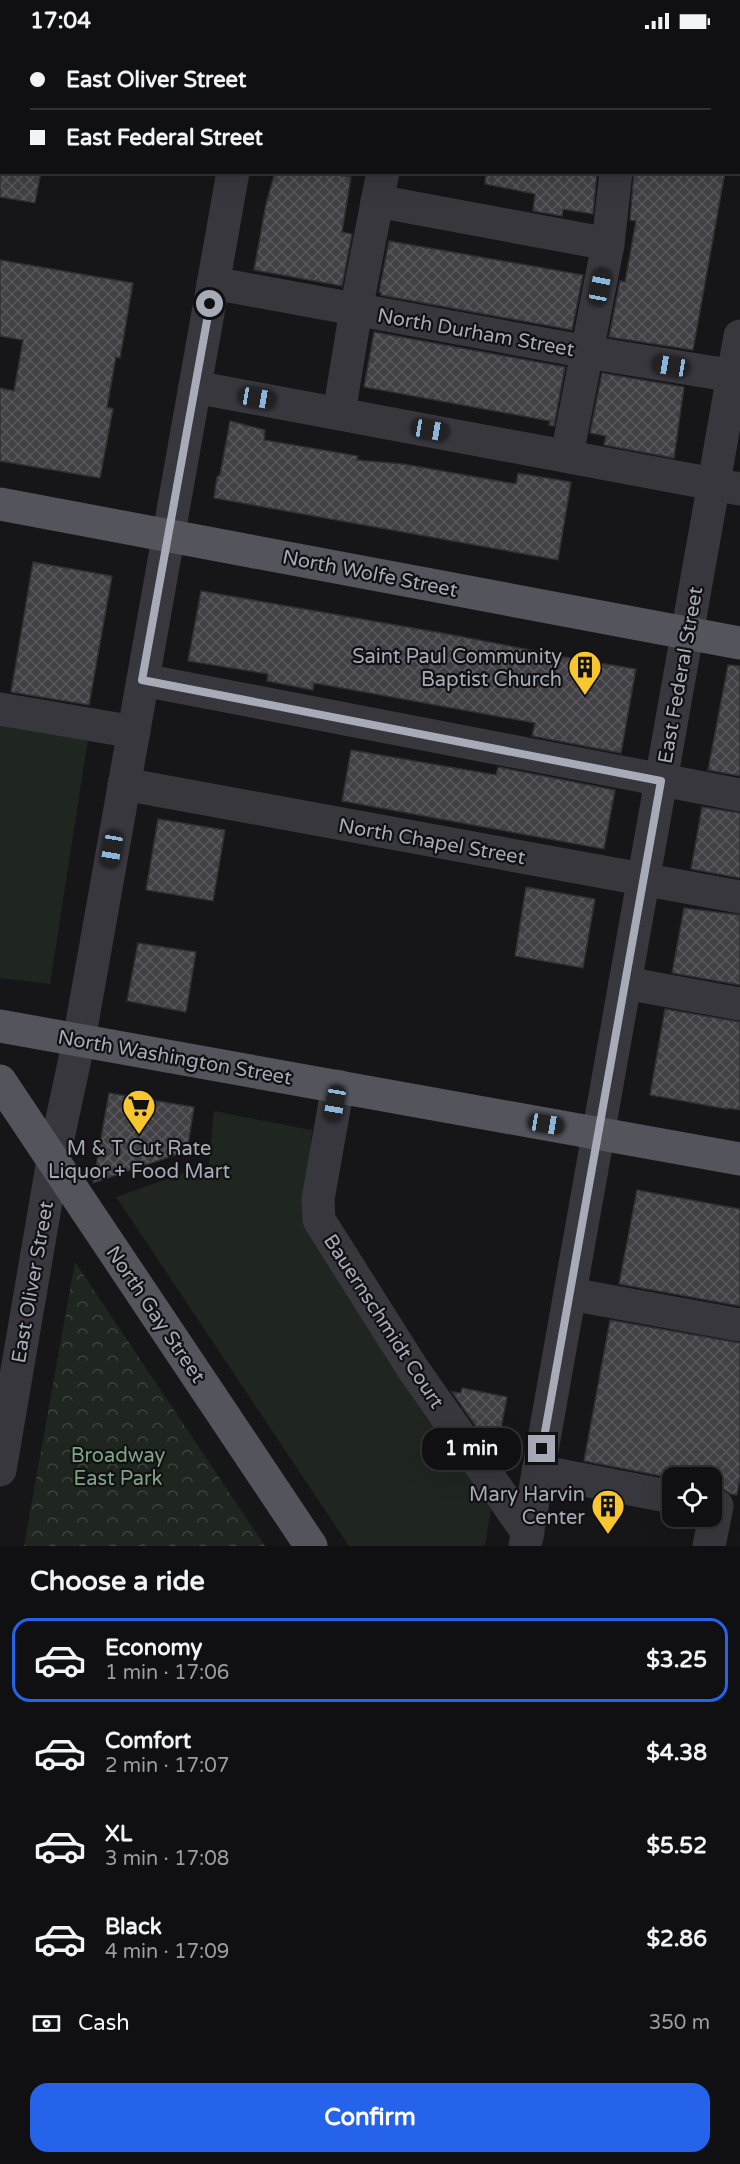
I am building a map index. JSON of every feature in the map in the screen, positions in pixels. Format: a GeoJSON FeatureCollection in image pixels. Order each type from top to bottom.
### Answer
{"type":"FeatureCollection","features":[{"type":"Feature","properties":{"kind":"main road","name":"North Wolfe Street"},"geometry":{"type":"LineString","coordinates":[[0,504],[740,643]]}},
{"type":"Feature","properties":{"kind":"main road","name":"North Washington Street"},"geometry":{"type":"LineString","coordinates":[[0,1026],[740,1159]]}},
{"type":"Feature","properties":{"kind":"main road","name":"North Gay Street"},"geometry":{"type":"LineString","coordinates":[[0,1081],[311,1546]]}},
{"type":"Feature","properties":{"kind":"street","name":"East Oliver Street"},"geometry":{"type":"LineString","coordinates":[[0,1470],[53,1160],[79,1040],[233,174]]}},
{"type":"Feature","properties":{"kind":"street"},"geometry":{"type":"LineString","coordinates":[[567,455],[608,244],[616,174]]}},
{"type":"Feature","properties":{"kind":"street"},"geometry":{"type":"LineString","coordinates":[[339,413],[380,187],[608,244]]}},
{"type":"Feature","properties":{"kind":"street","name":"North Durham Street"},"geometry":{"type":"LineString","coordinates":[[213,283],[587,352],[736,376]]}},
{"type":"Feature","properties":{"kind":"street","name":"East Federal Street"},"geometry":{"type":"LineString","coordinates":[[527,1540],[687,633],[727,487],[740,336]]}},
{"type":"Feature","properties":{"kind":"street"},"geometry":{"type":"LineString","coordinates":[[195,387],[567,455],[727,487]]}},
{"type":"Feature","properties":{"kind":"street"},"geometry":{"type":"LineString","coordinates":[[142,680],[740,795]]}},
{"type":"Feature","properties":{"kind":"street"},"geometry":{"type":"LineString","coordinates":[[0,710],[134,732]]}},
{"type":"Feature","properties":{"kind":"street","name":"North Chapel Street"},"geometry":{"type":"LineString","coordinates":[[124,784],[740,897]]}},
{"type":"Feature","properties":{"kind":"street"},"geometry":{"type":"LineString","coordinates":[[625,983],[740,1004]]}},
{"type":"Feature","properties":{"kind":"street","name":"Bauernschmidt Court"},"geometry":{"type":"LineString","coordinates":[[338,1086],[318,1199],[319,1220],[413,1369],[527,1540]]}},
{"type":"Feature","properties":{"kind":"street"},"geometry":{"type":"LineString","coordinates":[[570,1294],[740,1325]]}},
{"type":"Feature","properties":{"kind":"street"},"geometry":{"type":"LineString","coordinates":[[538,1471],[662,1495]]}},
{"type":"Feature","properties":{"kind":"street"},"geometry":{"type":"LineString","coordinates":[[709,1546],[715,1527]]}},
{"type":"Feature","properties":{"kind":"green space"},"geometry":{"type":"Polygon","coordinates":[[[0,716],[89,733],[50,984],[0,978],[0,716]]]}},
{"type":"Feature","properties":{"kind":"green space"},"geometry":{"type":"Polygon","coordinates":[[[214,1111],[312,1130],[305,1205],[315,1235],[491,1509],[485,1546],[349,1546],[116,1197],[209,1164],[214,1111]]]}},
{"type":"Feature","properties":{"kind":"green space","name":"Broadway East Park"},"geometry":{"type":"Polygon","coordinates":[[[75,1262],[265,1546],[24,1546],[75,1262]]]}},
{"type":"Feature","properties":{"kind":"building"},"geometry":{"type":"Polygon","coordinates":[[[0,174],[41,174],[35,203],[0,197],[0,174]]]}},
{"type":"Feature","properties":{"kind":"building"},"geometry":{"type":"Polygon","coordinates":[[[274,174],[333,174],[351,177],[342,232],[352,234],[342,286],[254,270],[266,204],[274,174]]]}},
{"type":"Feature","properties":{"kind":"building"},"geometry":{"type":"Polygon","coordinates":[[[486,174],[597,174],[593,214],[563,209],[562,216],[533,211],[535,194],[485,184],[486,174]]]}},
{"type":"Feature","properties":{"kind":"building"},"geometry":{"type":"Polygon","coordinates":[[[634,174],[725,174],[693,350],[609,337],[620,281],[625,282],[636,221],[630,220],[634,174]]]}},
{"type":"Feature","properties":{"kind":"building"},"geometry":{"type":"Polygon","coordinates":[[[389,241],[583,275],[572,330],[381,295],[379,292],[389,241]]]}},
{"type":"Feature","properties":{"kind":"building"},"geometry":{"type":"Polygon","coordinates":[[[0,260],[133,283],[120,358],[116,357],[107,407],[113,409],[100,478],[0,461],[0,388],[14,391],[23,340],[0,336],[0,260]]]}},
{"type":"Feature","properties":{"kind":"building"},"geometry":{"type":"Polygon","coordinates":[[[374,332],[565,367],[554,426],[549,425],[550,421],[364,387],[374,332]]]}},
{"type":"Feature","properties":{"kind":"building"},"geometry":{"type":"Polygon","coordinates":[[[602,373],[684,387],[674,458],[604,445],[606,436],[590,433],[602,373]]]}},
{"type":"Feature","properties":{"kind":"building"},"geometry":{"type":"Polygon","coordinates":[[[230,421],[265,430],[264,440],[358,456],[357,460],[403,464],[516,484],[518,473],[571,482],[558,560],[214,498],[230,421]]]}},
{"type":"Feature","properties":{"kind":"building"},"geometry":{"type":"Polygon","coordinates":[[[33,562],[112,576],[89,705],[11,692],[33,562]]]}},
{"type":"Feature","properties":{"kind":"building"},"geometry":{"type":"Polygon","coordinates":[[[201,591],[636,669],[621,753],[532,736],[535,723],[314,683],[313,690],[267,681],[268,674],[188,661],[201,591]]]}},
{"type":"Feature","properties":{"kind":"building"},"geometry":{"type":"Polygon","coordinates":[[[728,665],[740,666],[740,776],[708,770],[728,665]]]}},
{"type":"Feature","properties":{"kind":"building"},"geometry":{"type":"Polygon","coordinates":[[[351,750],[496,775],[498,767],[615,790],[604,849],[342,801],[351,750]]]}},
{"type":"Feature","properties":{"kind":"building"},"geometry":{"type":"Polygon","coordinates":[[[702,807],[740,813],[740,878],[691,869],[702,807]]]}},
{"type":"Feature","properties":{"kind":"building"},"geometry":{"type":"Polygon","coordinates":[[[158,819],[225,830],[213,901],[146,890],[158,819]]]}},
{"type":"Feature","properties":{"kind":"building"},"geometry":{"type":"Polygon","coordinates":[[[526,887],[595,899],[583,968],[515,956],[526,887]]]}},
{"type":"Feature","properties":{"kind":"building"},"geometry":{"type":"Polygon","coordinates":[[[684,908],[740,915],[740,985],[672,973],[684,908]]]}},
{"type":"Feature","properties":{"kind":"building"},"geometry":{"type":"Polygon","coordinates":[[[138,943],[196,952],[186,1012],[127,1001],[138,943]]]}},
{"type":"Feature","properties":{"kind":"building"},"geometry":{"type":"Polygon","coordinates":[[[665,1009],[740,1022],[740,1110],[650,1095],[665,1009]]]}},
{"type":"Feature","properties":{"kind":"building"},"geometry":{"type":"Polygon","coordinates":[[[109,1093],[194,1107],[187,1151],[93,1183],[109,1093]]]}},
{"type":"Feature","properties":{"kind":"building"},"geometry":{"type":"Polygon","coordinates":[[[637,1190],[740,1209],[740,1306],[619,1284],[637,1190]]]}},
{"type":"Feature","properties":{"kind":"building"},"geometry":{"type":"Polygon","coordinates":[[[610,1320],[740,1343],[740,1477],[737,1495],[722,1489],[722,1467],[662,1467],[662,1476],[584,1461],[610,1320]]]}},
{"type":"Feature","properties":{"kind":"building"},"geometry":{"type":"Polygon","coordinates":[[[462,1388],[507,1397],[496,1455],[452,1392],[461,1393],[462,1388]]]}},
{"type":"Feature","properties":{"kind":"place","name":"Saint Paul Community Baptist Church"},"geometry":{"type":"Point","coordinates":[585,696]}},
{"type":"Feature","properties":{"kind":"place","name":"M & T Cut Rate Liquor + Food Mart"},"geometry":{"type":"Point","coordinates":[139,1135]}},
{"type":"Feature","properties":{"kind":"place","name":"Mary Harvin Center"},"geometry":{"type":"Point","coordinates":[608,1535]}},
{"type":"Feature","properties":{"kind":"route"},"geometry":{"type":"LineString","coordinates":[[210,304],[142,680],[661,781],[542,1449]]}}]}
